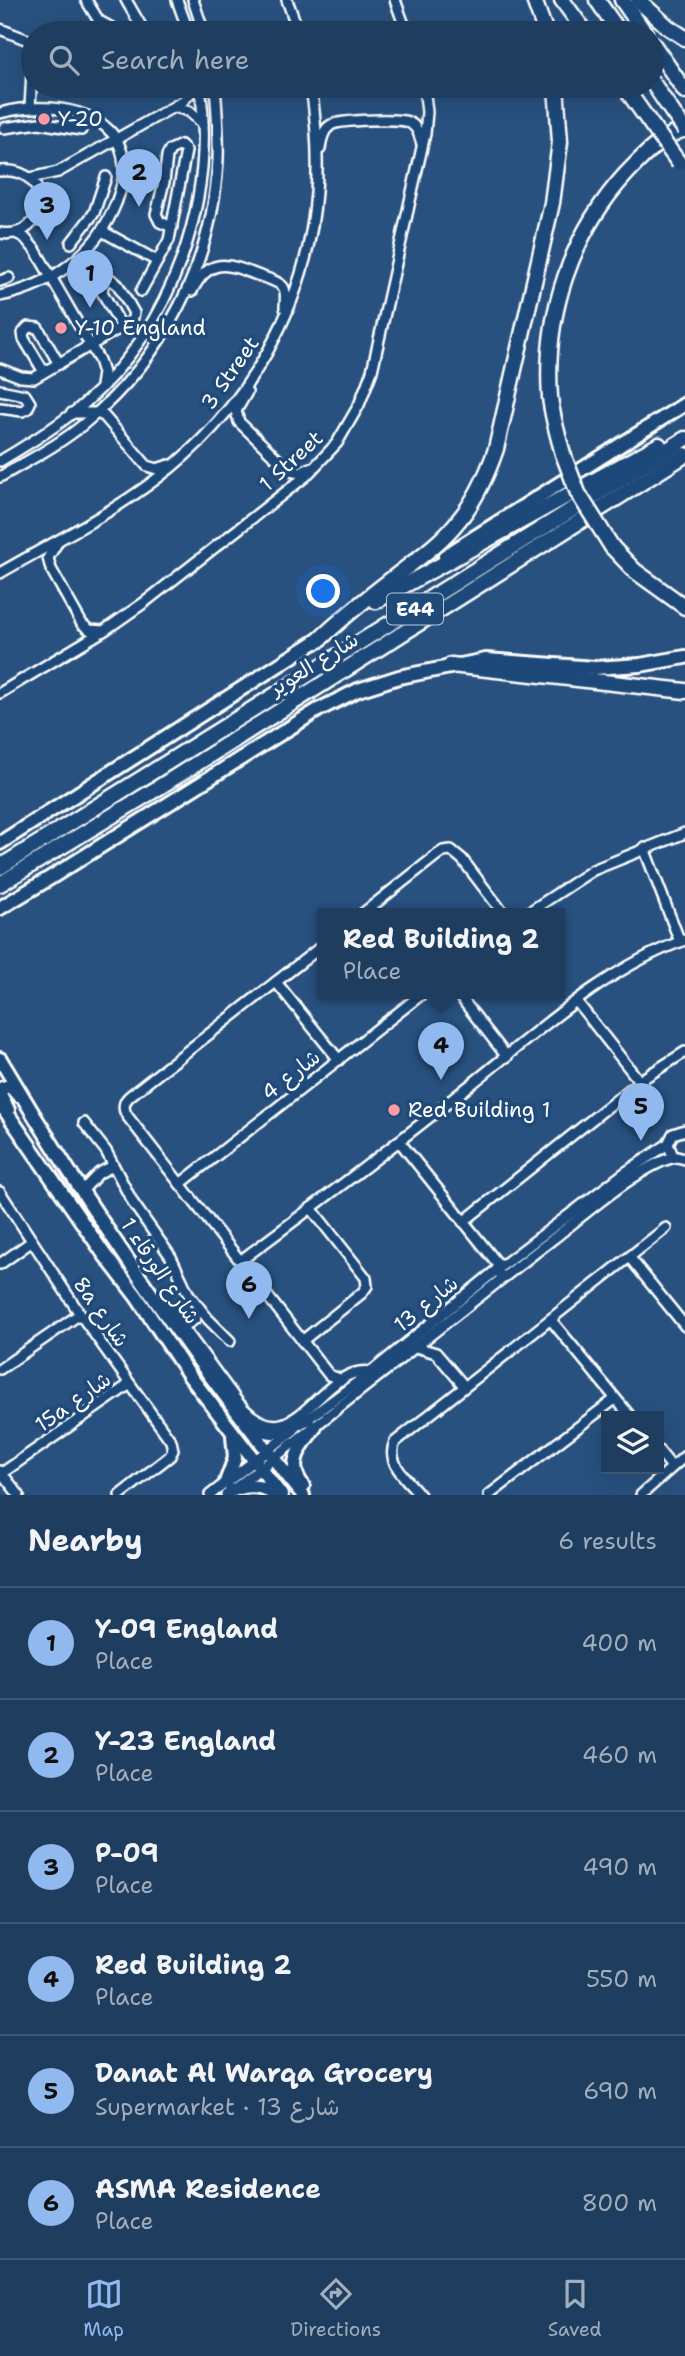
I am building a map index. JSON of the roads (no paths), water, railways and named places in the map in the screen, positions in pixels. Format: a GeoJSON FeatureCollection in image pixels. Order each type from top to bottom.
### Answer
{"type":"FeatureCollection","features":[{"type":"Feature","properties":{"kind":"highway"},"geometry":{"type":"LineString","coordinates":[[534,0],[542,21]]}},
{"type":"Feature","properties":{"kind":"highway"},"geometry":{"type":"LineString","coordinates":[[562,0],[577,21]]}},
{"type":"Feature","properties":{"kind":"highway"},"geometry":{"type":"LineString","coordinates":[[597,0],[612,21]]}},
{"type":"Feature","properties":{"kind":"highway"},"geometry":{"type":"LineString","coordinates":[[622,0],[637,21]]}},
{"type":"Feature","properties":{"kind":"highway"},"geometry":{"type":"LineString","coordinates":[[638,0],[661,21]]}},
{"type":"Feature","properties":{"kind":"highway"},"geometry":{"type":"LineString","coordinates":[[664,23],[685,38]]}},
{"type":"Feature","properties":{"kind":"highway"},"geometry":{"type":"LineString","coordinates":[[664,60],[685,91]]}},
{"type":"Feature","properties":{"kind":"highway"},"geometry":{"type":"LineString","coordinates":[[318,641],[345,614],[421,557],[446,534],[468,509],[485,479],[496,449],[552,203],[559,142],[557,98]]}},
{"type":"Feature","properties":{"kind":"highway"},"geometry":{"type":"LineString","coordinates":[[632,98],[682,167]]}},
{"type":"Feature","properties":{"kind":"highway"},"geometry":{"type":"LineString","coordinates":[[663,98],[685,130],[676,132],[653,148],[614,187],[583,233],[562,284],[550,343],[550,397],[563,454],[579,493],[612,547],[661,592],[685,607]]}},
{"type":"Feature","properties":{"kind":"highway"},"geometry":{"type":"LineString","coordinates":[[376,601],[685,432]]}},
{"type":"Feature","properties":{"kind":"highway","name":"شارع العوير"},"geometry":{"type":"LineString","coordinates":[[0,884],[17,865],[685,439]]}},
{"type":"Feature","properties":{"kind":"highway","name":"شارع العوير"},"geometry":{"type":"LineString","coordinates":[[0,867],[17,865],[153,791],[685,456]]}},
{"type":"Feature","properties":{"kind":"highway"},"geometry":{"type":"LineString","coordinates":[[451,665],[685,691]]}},
{"type":"Feature","properties":{"kind":"highway"},"geometry":{"type":"LineString","coordinates":[[0,893],[17,865]]}},
{"type":"Feature","properties":{"kind":"main road"},"geometry":{"type":"LineString","coordinates":[[0,843],[685,404]]}},
{"type":"Feature","properties":{"kind":"main road"},"geometry":{"type":"LineString","coordinates":[[0,908],[318,710],[358,690],[399,677],[486,660],[595,668],[640,665],[685,657]]}},
{"type":"Feature","properties":{"kind":"main road"},"geometry":{"type":"LineString","coordinates":[[0,915],[50,878]]}},
{"type":"Feature","properties":{"kind":"main road","name":"شارع الورقاء 1"},"geometry":{"type":"LineString","coordinates":[[0,1059],[31,1111],[171,1322],[245,1421],[281,1495]]}},
{"type":"Feature","properties":{"kind":"main road"},"geometry":{"type":"LineString","coordinates":[[9,1116],[0,1094],[6,1086],[12,1087],[31,1111]]}},
{"type":"Feature","properties":{"kind":"main road","name":"شارع الورقاء 1"},"geometry":{"type":"LineString","coordinates":[[0,1103],[231,1433],[306,1495]]}},
{"type":"Feature","properties":{"kind":"main road"},"geometry":{"type":"LineString","coordinates":[[170,1346],[192,1368],[293,1495]]}},
{"type":"Feature","properties":{"kind":"main road"},"geometry":{"type":"LineString","coordinates":[[245,1421],[260,1430],[274,1432],[311,1423]]}},
{"type":"Feature","properties":{"kind":"main road"},"geometry":{"type":"LineString","coordinates":[[306,1495],[294,1465],[311,1423]]}},
{"type":"Feature","properties":{"kind":"main road"},"geometry":{"type":"LineString","coordinates":[[231,1433],[235,1458],[228,1489],[257,1486],[274,1495]]}},
{"type":"Feature","properties":{"kind":"street"},"geometry":{"type":"LineString","coordinates":[[86,0],[99,21]]}},
{"type":"Feature","properties":{"kind":"street"},"geometry":{"type":"LineString","coordinates":[[126,0],[138,21]]}},
{"type":"Feature","properties":{"kind":"street"},"geometry":{"type":"LineString","coordinates":[[177,0],[185,21]]}},
{"type":"Feature","properties":{"kind":"street"},"geometry":{"type":"LineString","coordinates":[[193,0],[200,21]]}},
{"type":"Feature","properties":{"kind":"street"},"geometry":{"type":"LineString","coordinates":[[287,0],[295,21]]}},
{"type":"Feature","properties":{"kind":"street"},"geometry":{"type":"LineString","coordinates":[[395,0],[403,21]]}},
{"type":"Feature","properties":{"kind":"street"},"geometry":{"type":"LineString","coordinates":[[0,29],[21,37]]}},
{"type":"Feature","properties":{"kind":"street"},"geometry":{"type":"LineString","coordinates":[[33,98],[35,123]]}},
{"type":"Feature","properties":{"kind":"street"},"geometry":{"type":"LineString","coordinates":[[0,171],[11,170],[30,178],[58,172],[187,98]]}},
{"type":"Feature","properties":{"kind":"street"},"geometry":{"type":"LineString","coordinates":[[0,461],[34,441],[101,387],[123,362],[161,306],[183,257],[199,191],[203,124],[200,98]]}},
{"type":"Feature","properties":{"kind":"street"},"geometry":{"type":"LineString","coordinates":[[167,331],[190,283],[211,213],[218,160],[215,98]]}},
{"type":"Feature","properties":{"kind":"street","name":"3 Street"},"geometry":{"type":"LineString","coordinates":[[0,573],[126,500],[182,457],[214,426],[253,377],[284,319],[299,280],[308,243],[316,195],[317,164],[312,98]]}},
{"type":"Feature","properties":{"kind":"street","name":"1 Street"},"geometry":{"type":"LineString","coordinates":[[0,693],[105,630],[262,511],[306,476],[328,454],[353,418],[372,371],[422,146],[427,112],[425,98]]}},
{"type":"Feature","properties":{"kind":"street"},"geometry":{"type":"LineString","coordinates":[[173,107],[189,110],[203,124]]}},
{"type":"Feature","properties":{"kind":"street"},"geometry":{"type":"LineString","coordinates":[[0,113],[57,108],[85,115],[104,125],[124,159],[124,173],[115,204],[103,228],[79,257],[52,278],[21,291],[0,296]]}},
{"type":"Feature","properties":{"kind":"street"},"geometry":{"type":"LineString","coordinates":[[317,164],[323,134],[331,125],[339,122],[405,120],[417,130],[422,146]]}},
{"type":"Feature","properties":{"kind":"street"},"geometry":{"type":"LineString","coordinates":[[4,128],[35,123],[81,131]]}},
{"type":"Feature","properties":{"kind":"street"},"geometry":{"type":"LineString","coordinates":[[141,291],[167,246],[172,227],[186,151],[181,145],[167,153],[156,214],[160,222],[172,227]]}},
{"type":"Feature","properties":{"kind":"street"},"geometry":{"type":"LineString","coordinates":[[39,194],[58,172]]}},
{"type":"Feature","properties":{"kind":"street"},"geometry":{"type":"LineString","coordinates":[[71,243],[90,220],[102,195],[106,177]]}},
{"type":"Feature","properties":{"kind":"street"},"geometry":{"type":"LineString","coordinates":[[30,178],[39,194],[39,209],[31,233],[36,251]]}},
{"type":"Feature","properties":{"kind":"street"},"geometry":{"type":"LineString","coordinates":[[90,220],[157,261]]}},
{"type":"Feature","properties":{"kind":"street"},"geometry":{"type":"LineString","coordinates":[[0,233],[16,233],[33,223]]}},
{"type":"Feature","properties":{"kind":"street"},"geometry":{"type":"LineString","coordinates":[[16,233],[36,251],[99,360],[103,373],[101,387]]}},
{"type":"Feature","properties":{"kind":"street"},"geometry":{"type":"LineString","coordinates":[[0,477],[60,442],[97,413],[141,368],[183,308],[199,278],[209,269],[222,265],[237,267],[283,286],[286,295],[284,319]]}},
{"type":"Feature","properties":{"kind":"street"},"geometry":{"type":"LineString","coordinates":[[0,369],[25,378],[34,378],[59,364],[90,345],[122,327],[132,321],[134,315],[116,283],[108,280],[103,285],[102,292],[122,327]]}},
{"type":"Feature","properties":{"kind":"street"},"geometry":{"type":"LineString","coordinates":[[44,372],[24,339],[24,330],[28,327],[38,328],[59,364]]}},
{"type":"Feature","properties":{"kind":"street"},"geometry":{"type":"LineString","coordinates":[[99,360],[108,363],[123,362]]}},
{"type":"Feature","properties":{"kind":"street"},"geometry":{"type":"LineString","coordinates":[[253,377],[236,411],[239,422],[293,472],[304,472],[328,454]]}},
{"type":"Feature","properties":{"kind":"street"},"geometry":{"type":"LineString","coordinates":[[0,390],[25,395],[30,403],[22,411],[0,408]]}},
{"type":"Feature","properties":{"kind":"street"},"geometry":{"type":"LineString","coordinates":[[72,413],[97,413],[104,416],[146,466],[161,469],[182,457]]}},
{"type":"Feature","properties":{"kind":"street"},"geometry":{"type":"LineString","coordinates":[[60,539],[49,554],[49,566],[82,624],[90,630],[105,630]]}},
{"type":"Feature","properties":{"kind":"street"},"geometry":{"type":"LineString","coordinates":[[535,908],[593,870],[685,833]]}},
{"type":"Feature","properties":{"kind":"street"},"geometry":{"type":"LineString","coordinates":[[240,1261],[577,1002],[627,967],[683,941],[644,848]]}},
{"type":"Feature","properties":{"kind":"street"},"geometry":{"type":"LineString","coordinates":[[370,908],[437,855],[451,850],[462,859],[500,908]]}},
{"type":"Feature","properties":{"kind":"street"},"geometry":{"type":"LineString","coordinates":[[317,950],[144,1084],[124,1103],[125,1113],[302,1341],[329,1375],[342,1380]]}},
{"type":"Feature","properties":{"kind":"street"},"geometry":{"type":"LineString","coordinates":[[276,982],[339,1060]]}},
{"type":"Feature","properties":{"kind":"street","name":"شارع 4"},"geometry":{"type":"LineString","coordinates":[[180,1184],[416,999]]}},
{"type":"Feature","properties":{"kind":"street"},"geometry":{"type":"LineString","coordinates":[[462,999],[507,1057]]}},
{"type":"Feature","properties":{"kind":"street"},"geometry":{"type":"LineString","coordinates":[[577,1002],[640,1082]]}},
{"type":"Feature","properties":{"kind":"street"},"geometry":{"type":"LineString","coordinates":[[463,1222],[640,1082],[685,1052]]}},
{"type":"Feature","properties":{"kind":"street"},"geometry":{"type":"LineString","coordinates":[[84,1123],[106,1151],[133,1203],[171,1256],[185,1289],[230,1340]]}},
{"type":"Feature","properties":{"kind":"street","name":"شارع 13"},"geometry":{"type":"LineString","coordinates":[[311,1423],[487,1277],[613,1181],[668,1144],[673,1134],[685,1130]]}},
{"type":"Feature","properties":{"kind":"street"},"geometry":{"type":"LineString","coordinates":[[399,1141],[499,1268],[497,1277],[473,1297],[466,1307]]}},
{"type":"Feature","properties":{"kind":"street"},"geometry":{"type":"LineString","coordinates":[[668,1144],[670,1152],[680,1158]]}},
{"type":"Feature","properties":{"kind":"street","name":"شارع 13"},"geometry":{"type":"LineString","coordinates":[[210,1495],[228,1489],[638,1175],[660,1161],[680,1158]]}},
{"type":"Feature","properties":{"kind":"street"},"geometry":{"type":"LineString","coordinates":[[83,1190],[99,1173],[113,1166]]}},
{"type":"Feature","properties":{"kind":"street","name":"8a شارع"},"geometry":{"type":"LineString","coordinates":[[0,1192],[80,1314],[171,1441],[173,1450],[166,1460],[120,1495]]}},
{"type":"Feature","properties":{"kind":"street"},"geometry":{"type":"LineString","coordinates":[[302,1341],[367,1286],[366,1278],[311,1208]]}},
{"type":"Feature","properties":{"kind":"street"},"geometry":{"type":"LineString","coordinates":[[420,1495],[393,1461],[392,1448],[399,1438],[666,1228]]}},
{"type":"Feature","properties":{"kind":"street"},"geometry":{"type":"LineString","coordinates":[[0,1264],[31,1241]]}},
{"type":"Feature","properties":{"kind":"street"},"geometry":{"type":"LineString","coordinates":[[485,1249],[509,1260]]}},
{"type":"Feature","properties":{"kind":"street"},"geometry":{"type":"LineString","coordinates":[[485,1249],[487,1277]]}},
{"type":"Feature","properties":{"kind":"street"},"geometry":{"type":"LineString","coordinates":[[630,1258],[685,1326]]}},
{"type":"Feature","properties":{"kind":"street"},"geometry":{"type":"LineString","coordinates":[[146,1284],[161,1298],[244,1409],[263,1423],[277,1424],[292,1420],[342,1380],[358,1371],[372,1372]]}},
{"type":"Feature","properties":{"kind":"street"},"geometry":{"type":"LineString","coordinates":[[183,1327],[195,1319],[199,1308]]}},
{"type":"Feature","properties":{"kind":"street"},"geometry":{"type":"LineString","coordinates":[[0,1369],[80,1314]]}},
{"type":"Feature","properties":{"kind":"street"},"geometry":{"type":"LineString","coordinates":[[551,1320],[626,1411]]}},
{"type":"Feature","properties":{"kind":"street"},"geometry":{"type":"LineString","coordinates":[[435,1331],[436,1353]]}},
{"type":"Feature","properties":{"kind":"street"},"geometry":{"type":"LineString","coordinates":[[416,1347],[436,1353],[464,1386]]}},
{"type":"Feature","properties":{"kind":"street"},"geometry":{"type":"LineString","coordinates":[[327,1392],[329,1375]]}},
{"type":"Feature","properties":{"kind":"street","name":"15a شارع"},"geometry":{"type":"LineString","coordinates":[[1,1472],[130,1384]]}},
{"type":"Feature","properties":{"kind":"street"},"geometry":{"type":"LineString","coordinates":[[489,1495],[615,1399]]}},
{"type":"Feature","properties":{"kind":"street"},"geometry":{"type":"LineString","coordinates":[[641,1495],[685,1456]]}},
{"type":"Feature","properties":{"kind":"street"},"geometry":{"type":"LineString","coordinates":[[664,1457],[672,1467]]}},
{"type":"Feature","properties":{"kind":"street"},"geometry":{"type":"LineString","coordinates":[[1,1472],[19,1495]]}},
{"type":"Feature","properties":{"kind":"place","name":"Y-20"},"geometry":{"type":"Point","coordinates":[44,119]}},
{"type":"Feature","properties":{"kind":"place","name":"Y-23 England"},"geometry":{"type":"Point","coordinates":[139,207]}},
{"type":"Feature","properties":{"kind":"place","name":"P-09"},"geometry":{"type":"Point","coordinates":[47,240]}},
{"type":"Feature","properties":{"kind":"place","name":"Y-09 England"},"geometry":{"type":"Point","coordinates":[90,308]}},
{"type":"Feature","properties":{"kind":"place","name":"Y-10 England"},"geometry":{"type":"Point","coordinates":[61,328]}},
{"type":"Feature","properties":{"kind":"place","name":"Red Building 2"},"geometry":{"type":"Point","coordinates":[441,1080]}},
{"type":"Feature","properties":{"kind":"place","name":"Red Building 1"},"geometry":{"type":"Point","coordinates":[394,1110]}},
{"type":"Feature","properties":{"kind":"place","name":"Danat Al Warqa Grocery"},"geometry":{"type":"Point","coordinates":[641,1141]}},
{"type":"Feature","properties":{"kind":"place","name":"ASMA Residence"},"geometry":{"type":"Point","coordinates":[249,1319]}}]}
